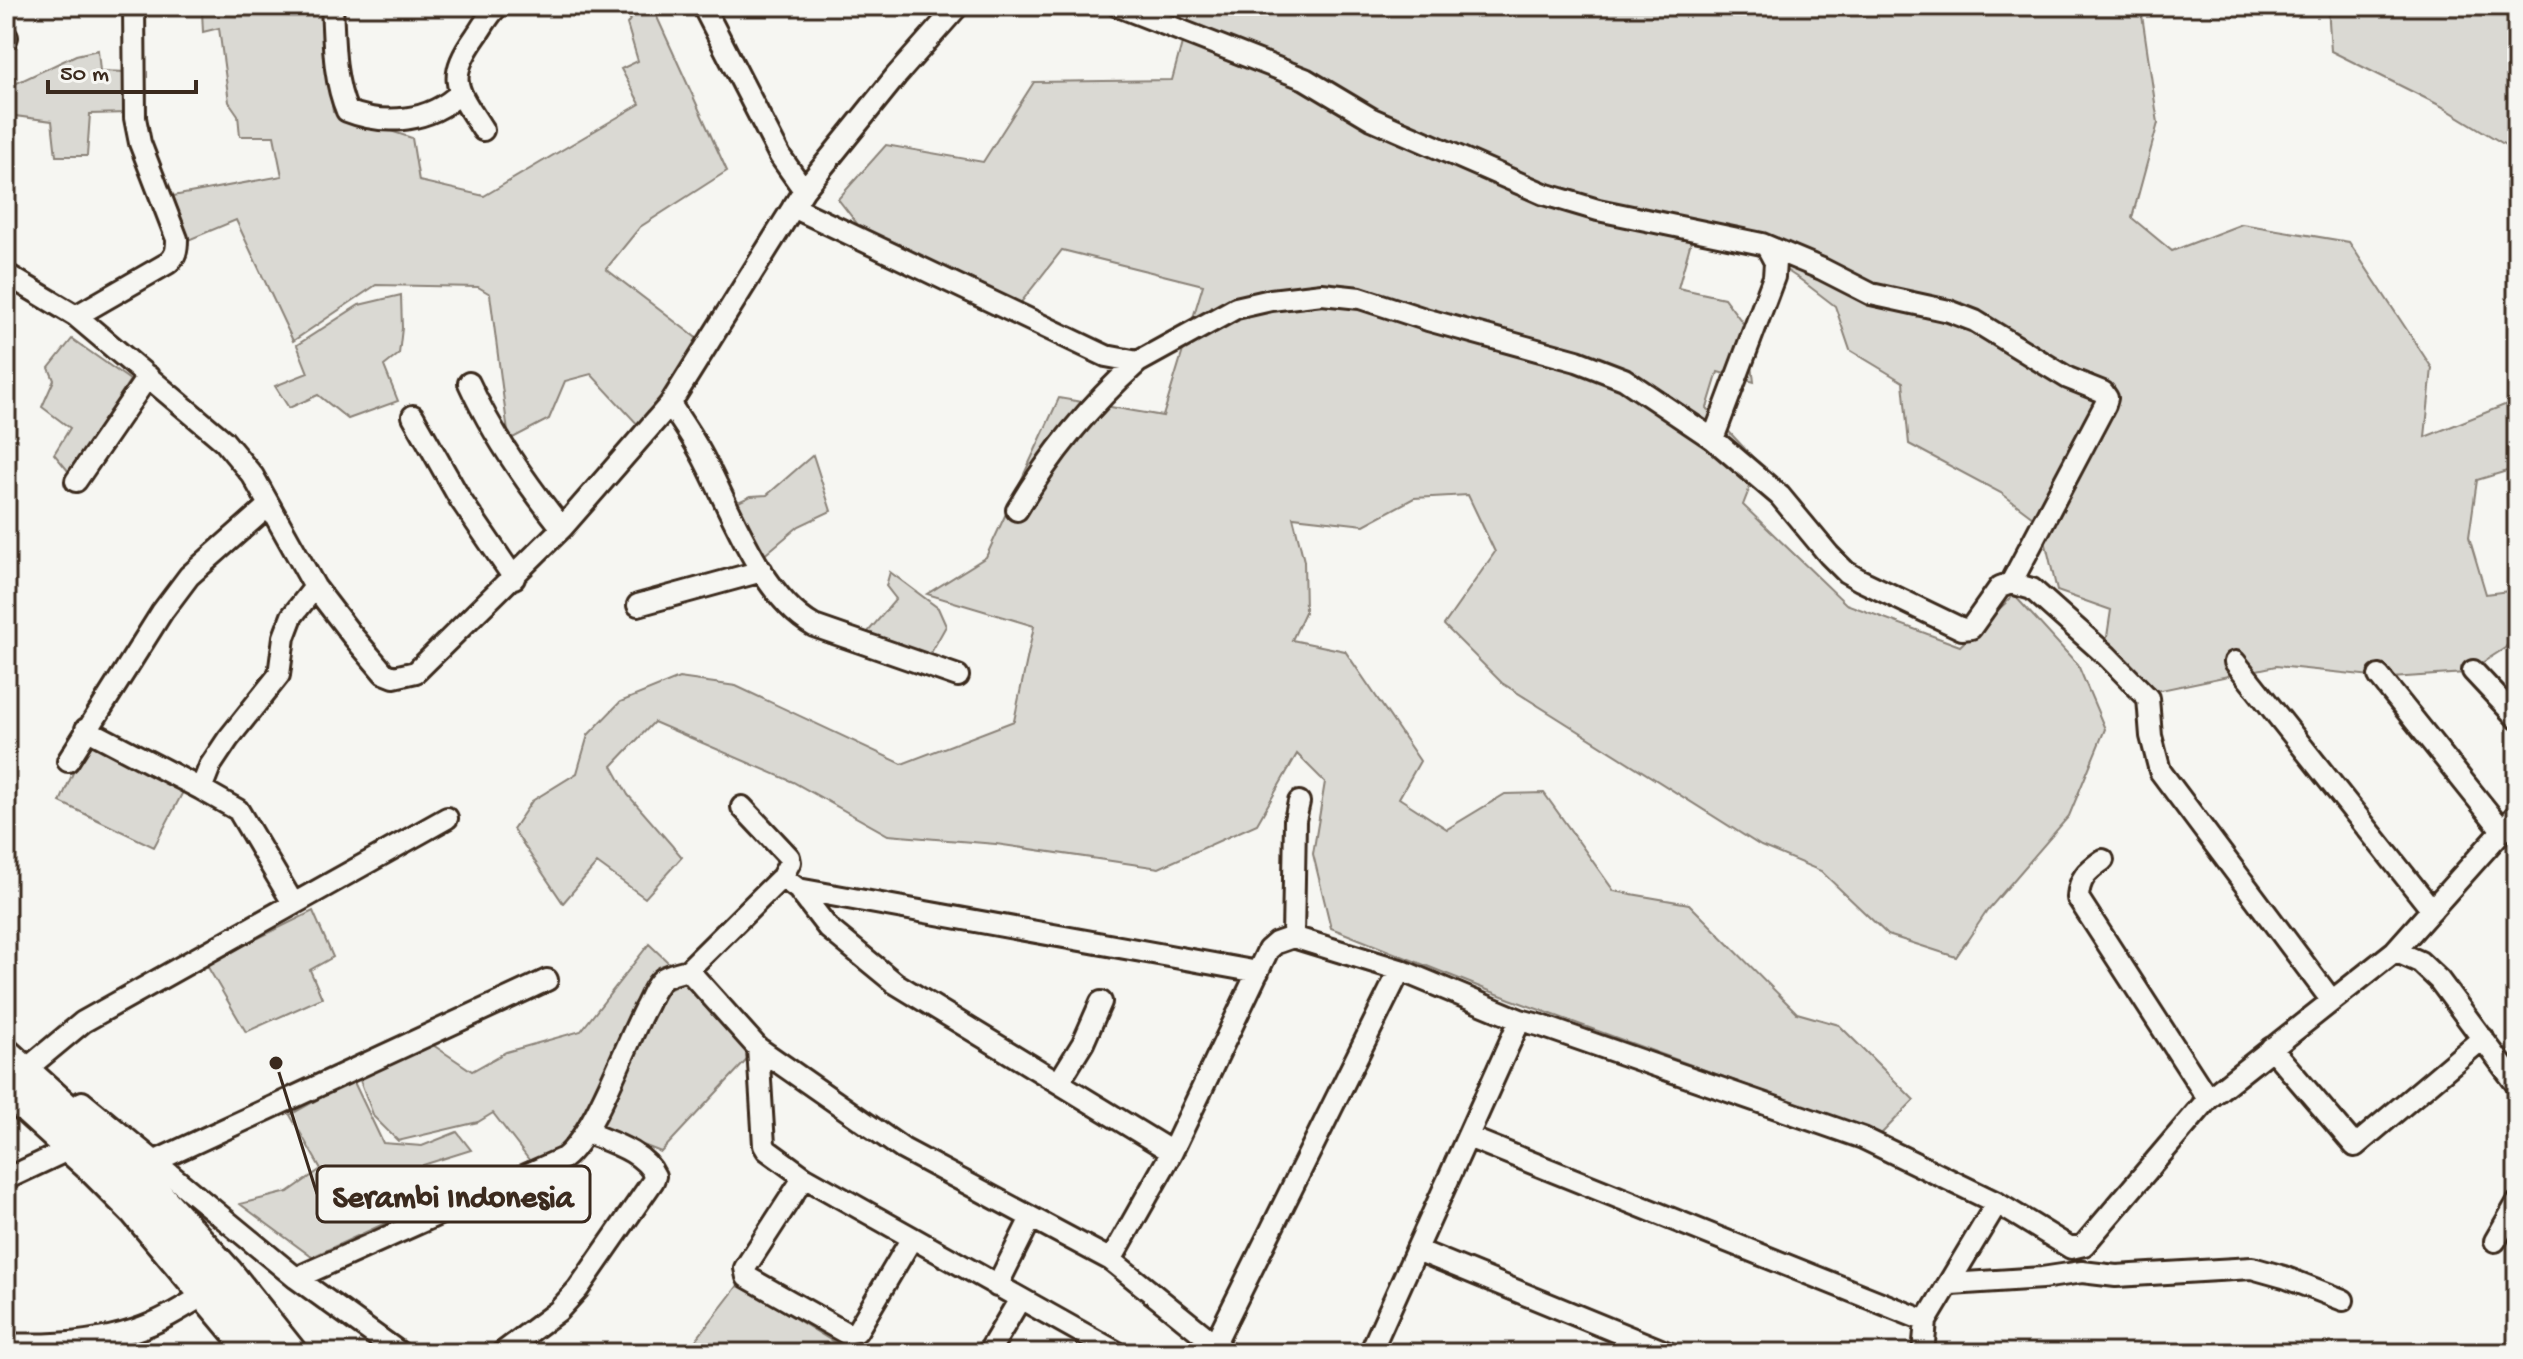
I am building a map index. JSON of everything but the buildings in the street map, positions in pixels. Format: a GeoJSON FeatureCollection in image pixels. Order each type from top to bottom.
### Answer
{"type":"FeatureCollection","features":[{"type":"Feature","properties":{"kind":"highway"},"geometry":{"type":"LineString","coordinates":[[12,1072],[73,1115],[227,1274],[290,1353]]}},
{"type":"Feature","properties":{"kind":"highway"},"geometry":{"type":"LineString","coordinates":[[12,1072],[114,1160],[136,1210],[256,1353]]}},
{"type":"Feature","properties":{"kind":"street"},"geometry":{"type":"LineString","coordinates":[[76,316],[168,263],[175,257],[177,249],[177,239],[140,143],[135,118],[134,6]]}},
{"type":"Feature","properties":{"kind":"street"},"geometry":{"type":"LineString","coordinates":[[332,6],[336,66],[347,111],[367,119],[415,118],[447,105],[460,93]]}},
{"type":"Feature","properties":{"kind":"street"},"geometry":{"type":"LineString","coordinates":[[483,130],[460,93],[457,69],[467,48],[498,6]]}},
{"type":"Feature","properties":{"kind":"street"},"geometry":{"type":"LineString","coordinates":[[703,6],[780,156],[798,199],[1092,350],[1138,362]]}},
{"type":"Feature","properties":{"kind":"street"},"geometry":{"type":"LineString","coordinates":[[6,274],[76,316],[224,441],[253,476],[315,587],[384,673],[394,677],[416,672],[562,528],[670,404],[798,199],[896,76],[958,6]]}},
{"type":"Feature","properties":{"kind":"street"},"geometry":{"type":"LineString","coordinates":[[1118,6],[1305,79],[1372,119],[1544,194],[1598,210],[1767,247],[1822,269],[1871,294],[1949,311],[1975,321],[2068,378],[2105,394],[2105,405],[2011,583]]}},
{"type":"Feature","properties":{"kind":"street"},"geometry":{"type":"LineString","coordinates":[[1713,439],[1774,277],[1775,262],[1767,247]]}},
{"type":"Feature","properties":{"kind":"street"},"geometry":{"type":"LineString","coordinates":[[1017,510],[1039,473],[1072,429],[1112,385],[1138,362],[1236,308],[1304,295],[1341,294],[1611,373],[1713,439],[1780,496],[1846,572],[1872,586],[1966,630],[1971,628],[2000,587],[2011,583],[2032,589],[2148,698],[2151,736],[2160,771],[2332,1001]]}},
{"type":"Feature","properties":{"kind":"street"},"geometry":{"type":"LineString","coordinates":[[76,481],[148,376]]}},
{"type":"Feature","properties":{"kind":"street"},"geometry":{"type":"LineString","coordinates":[[469,383],[524,480],[562,528]]}},
{"type":"Feature","properties":{"kind":"street"},"geometry":{"type":"LineString","coordinates":[[670,404],[701,452],[773,591],[799,617],[814,626],[958,676]]}},
{"type":"Feature","properties":{"kind":"street"},"geometry":{"type":"LineString","coordinates":[[413,416],[460,499],[514,578]]}},
{"type":"Feature","properties":{"kind":"street"},"geometry":{"type":"LineString","coordinates":[[68,761],[162,612],[189,576],[268,506]]}},
{"type":"Feature","properties":{"kind":"street"},"geometry":{"type":"LineString","coordinates":[[638,605],[762,571]]}},
{"type":"Feature","properties":{"kind":"street"},"geometry":{"type":"LineString","coordinates":[[201,789],[204,777],[222,748],[279,675],[284,637],[292,616],[315,587]]}},
{"type":"Feature","properties":{"kind":"street"},"geometry":{"type":"LineString","coordinates":[[2235,662],[2432,910]]}},
{"type":"Feature","properties":{"kind":"street"},"geometry":{"type":"LineString","coordinates":[[2473,671],[2517,718]]}},
{"type":"Feature","properties":{"kind":"street"},"geometry":{"type":"LineString","coordinates":[[2379,676],[2503,831]]}},
{"type":"Feature","properties":{"kind":"street"},"geometry":{"type":"LineString","coordinates":[[86,729],[238,810],[293,903]]}},
{"type":"Feature","properties":{"kind":"street"},"geometry":{"type":"LineString","coordinates":[[1293,937],[1295,820],[1299,802]]}},
{"type":"Feature","properties":{"kind":"street"},"geometry":{"type":"LineString","coordinates":[[742,807],[789,857],[790,883],[828,928],[895,983],[1172,1152]]}},
{"type":"Feature","properties":{"kind":"street"},"geometry":{"type":"LineString","coordinates":[[1111,1260],[1172,1152],[1268,950],[1276,943],[1293,937],[1400,970],[1520,1020],[1863,1138],[1997,1203],[2071,1248],[2078,1248],[2084,1245],[2208,1099],[2395,951],[2517,814]]}},
{"type":"Feature","properties":{"kind":"street"},"geometry":{"type":"LineString","coordinates":[[12,1072],[83,1022],[447,818]]}},
{"type":"Feature","properties":{"kind":"street"},"geometry":{"type":"LineString","coordinates":[[2103,860],[2086,872],[2079,885],[2078,898],[2208,1099]]}},
{"type":"Feature","properties":{"kind":"street"},"geometry":{"type":"LineString","coordinates":[[790,883],[1258,972]]}},
{"type":"Feature","properties":{"kind":"street"},"geometry":{"type":"LineString","coordinates":[[296,1278],[564,1158],[586,1132],[658,984],[673,974],[688,970],[790,883]]}},
{"type":"Feature","properties":{"kind":"street"},"geometry":{"type":"LineString","coordinates":[[2395,951],[2420,962],[2439,980],[2517,1085]]}},
{"type":"Feature","properties":{"kind":"street"},"geometry":{"type":"LineString","coordinates":[[688,970],[758,1048],[903,1149],[1111,1260],[1221,1348],[1400,970]]}},
{"type":"Feature","properties":{"kind":"street"},"geometry":{"type":"LineString","coordinates":[[6,1179],[114,1160],[318,1085],[547,980]]}},
{"type":"Feature","properties":{"kind":"street"},"geometry":{"type":"LineString","coordinates":[[1059,1082],[1083,1043],[1101,1002]]}},
{"type":"Feature","properties":{"kind":"street"},"geometry":{"type":"LineString","coordinates":[[1370,1353],[1520,1020]]}},
{"type":"Feature","properties":{"kind":"street"},"geometry":{"type":"LineString","coordinates":[[2271,1048],[2355,1146],[2483,1038]]}},
{"type":"Feature","properties":{"kind":"street"},"geometry":{"type":"LineString","coordinates":[[758,1048],[764,1145],[767,1150],[804,1177],[1020,1299],[1087,1346],[1118,1353]]}},
{"type":"Feature","properties":{"kind":"street"},"geometry":{"type":"LineString","coordinates":[[73,1115],[82,1102],[114,1160],[296,1278],[400,1353]]}},
{"type":"Feature","properties":{"kind":"street"},"geometry":{"type":"LineString","coordinates":[[502,1353],[558,1311],[578,1289],[655,1176],[650,1166],[629,1151],[586,1132]]}},
{"type":"Feature","properties":{"kind":"street"},"geometry":{"type":"LineString","coordinates":[[1468,1137],[1926,1321]]}},
{"type":"Feature","properties":{"kind":"street"},"geometry":{"type":"LineString","coordinates":[[804,1177],[745,1272],[747,1277],[846,1333],[857,1331],[912,1238]]}},
{"type":"Feature","properties":{"kind":"street"},"geometry":{"type":"LineString","coordinates":[[1923,1353],[1926,1321],[1997,1203]]}},
{"type":"Feature","properties":{"kind":"street"},"geometry":{"type":"LineString","coordinates":[[2495,1241],[2517,1203]]}},
{"type":"Feature","properties":{"kind":"street"},"geometry":{"type":"LineString","coordinates":[[997,1286],[1031,1218]]}},
{"type":"Feature","properties":{"kind":"street"},"geometry":{"type":"LineString","coordinates":[[2078,1248],[2082,1272]]}},
{"type":"Feature","properties":{"kind":"street"},"geometry":{"type":"LineString","coordinates":[[1417,1250],[1668,1353]]}},
{"type":"Feature","properties":{"kind":"street"},"geometry":{"type":"LineString","coordinates":[[1951,1284],[2029,1280],[2082,1272],[2116,1276],[2252,1268],[2343,1300]]}},
{"type":"Feature","properties":{"kind":"street"},"geometry":{"type":"LineString","coordinates":[[6,1344],[83,1341],[136,1330],[170,1315],[207,1293]]}},
{"type":"Feature","properties":{"kind":"street"},"geometry":{"type":"LineString","coordinates":[[988,1353],[1020,1299]]}},
{"type":"Feature","properties":{"kind":"shaded area"},"geometry":{"type":"Polygon","coordinates":[[[199,6],[326,6],[324,46],[333,112],[412,138],[419,181],[484,196],[640,104],[621,69],[638,61],[627,24],[640,6],[652,6],[727,171],[640,227],[606,269],[699,340],[640,427],[591,374],[565,381],[549,419],[509,440],[490,294],[478,287],[376,285],[293,341],[236,220],[186,241],[173,196],[282,176],[274,136],[240,136],[238,115],[229,102],[219,28],[203,32],[199,6]]]}},
{"type":"Feature","properties":{"kind":"shaded area"},"geometry":{"type":"Polygon","coordinates":[[[1192,6],[2138,6],[2142,15],[2158,123],[2132,218],[2172,251],[2242,224],[2349,242],[2432,368],[2425,437],[2517,400],[2517,468],[2477,480],[2469,537],[2486,594],[2517,590],[2517,630],[2505,648],[2466,673],[2391,678],[2276,666],[2147,693],[2105,650],[2111,610],[2057,591],[2041,523],[2001,493],[1909,444],[1903,382],[1850,350],[1835,306],[1745,243],[1692,238],[1678,288],[1724,298],[1748,330],[1754,382],[1718,372],[1707,408],[1759,464],[1743,505],[1846,604],[1960,646],[2014,595],[2078,665],[2105,729],[2069,816],[1987,911],[1956,957],[1888,935],[1821,871],[1761,846],[1502,683],[1444,625],[1495,552],[1468,495],[1414,498],[1364,525],[1293,517],[1304,561],[1305,612],[1292,640],[1345,651],[1420,761],[1399,798],[1447,829],[1505,794],[1544,793],[1614,891],[1689,904],[1797,1013],[1839,1025],[1914,1100],[1881,1134],[1510,999],[1331,928],[1313,854],[1325,782],[1297,754],[1257,824],[1159,868],[996,844],[888,835],[793,782],[654,722],[612,766],[628,795],[682,857],[645,898],[597,863],[563,903],[513,829],[532,801],[577,773],[588,735],[620,702],[679,678],[736,686],[902,764],[1014,721],[1034,626],[927,594],[986,557],[1059,398],[1163,416],[1203,285],[1062,250],[1015,310],[876,248],[838,199],[886,145],[983,162],[1034,82],[1172,80],[1192,6]]]}},
{"type":"Feature","properties":{"kind":"shaded area"},"geometry":{"type":"Polygon","coordinates":[[[2328,6],[2517,6],[2517,152],[2441,106],[2331,51],[2328,6]]]}},
{"type":"Feature","properties":{"kind":"shaded area"},"geometry":{"type":"Polygon","coordinates":[[[98,50],[100,71],[127,72],[128,113],[90,114],[87,156],[56,156],[52,121],[8,115],[6,88],[76,55],[98,50]]]}},
{"type":"Feature","properties":{"kind":"shaded area"},"geometry":{"type":"Polygon","coordinates":[[[401,295],[399,354],[384,366],[398,401],[348,419],[318,395],[289,408],[275,386],[308,373],[297,345],[359,305],[401,295]]]}},
{"type":"Feature","properties":{"kind":"shaded area"},"geometry":{"type":"Polygon","coordinates":[[[72,339],[130,380],[69,472],[54,454],[70,428],[42,407],[54,380],[49,368],[72,339]]]}},
{"type":"Feature","properties":{"kind":"shaded area"},"geometry":{"type":"Polygon","coordinates":[[[813,455],[831,511],[799,526],[761,558],[734,504],[751,496],[767,495],[813,455]]]}},
{"type":"Feature","properties":{"kind":"shaded area"},"geometry":{"type":"Polygon","coordinates":[[[890,572],[938,608],[946,626],[928,658],[867,633],[896,599],[886,586],[890,572]]]}},
{"type":"Feature","properties":{"kind":"shaded area"},"geometry":{"type":"Polygon","coordinates":[[[88,739],[184,790],[154,847],[60,802],[88,739]]]}},
{"type":"Feature","properties":{"kind":"shaded area"},"geometry":{"type":"Polygon","coordinates":[[[313,911],[333,957],[310,970],[322,998],[246,1032],[206,964],[313,911]]]}},
{"type":"Feature","properties":{"kind":"shaded area"},"geometry":{"type":"Polygon","coordinates":[[[649,944],[670,964],[646,986],[567,1147],[533,1165],[493,1113],[478,1122],[398,1141],[374,1117],[358,1075],[433,1045],[472,1071],[506,1052],[581,1031],[649,944]]]}},
{"type":"Feature","properties":{"kind":"shaded area"},"geometry":{"type":"Polygon","coordinates":[[[685,982],[741,1040],[758,1048],[661,1152],[599,1128],[666,991],[685,982]]]}},
{"type":"Feature","properties":{"kind":"shaded area"},"geometry":{"type":"Polygon","coordinates":[[[353,1080],[383,1143],[422,1146],[457,1132],[471,1150],[423,1165],[431,1202],[312,1257],[240,1204],[288,1192],[321,1169],[290,1115],[353,1080]]]}},
{"type":"Feature","properties":{"kind":"shaded area"},"geometry":{"type":"Polygon","coordinates":[[[739,1284],[845,1349],[844,1353],[751,1353],[736,1348],[732,1353],[693,1353],[689,1349],[739,1284]]]}},
{"type":"Feature","properties":{"kind":"place","name":"Serambi Indonesia"},"geometry":{"type":"Point","coordinates":[276,1063]}}]}
